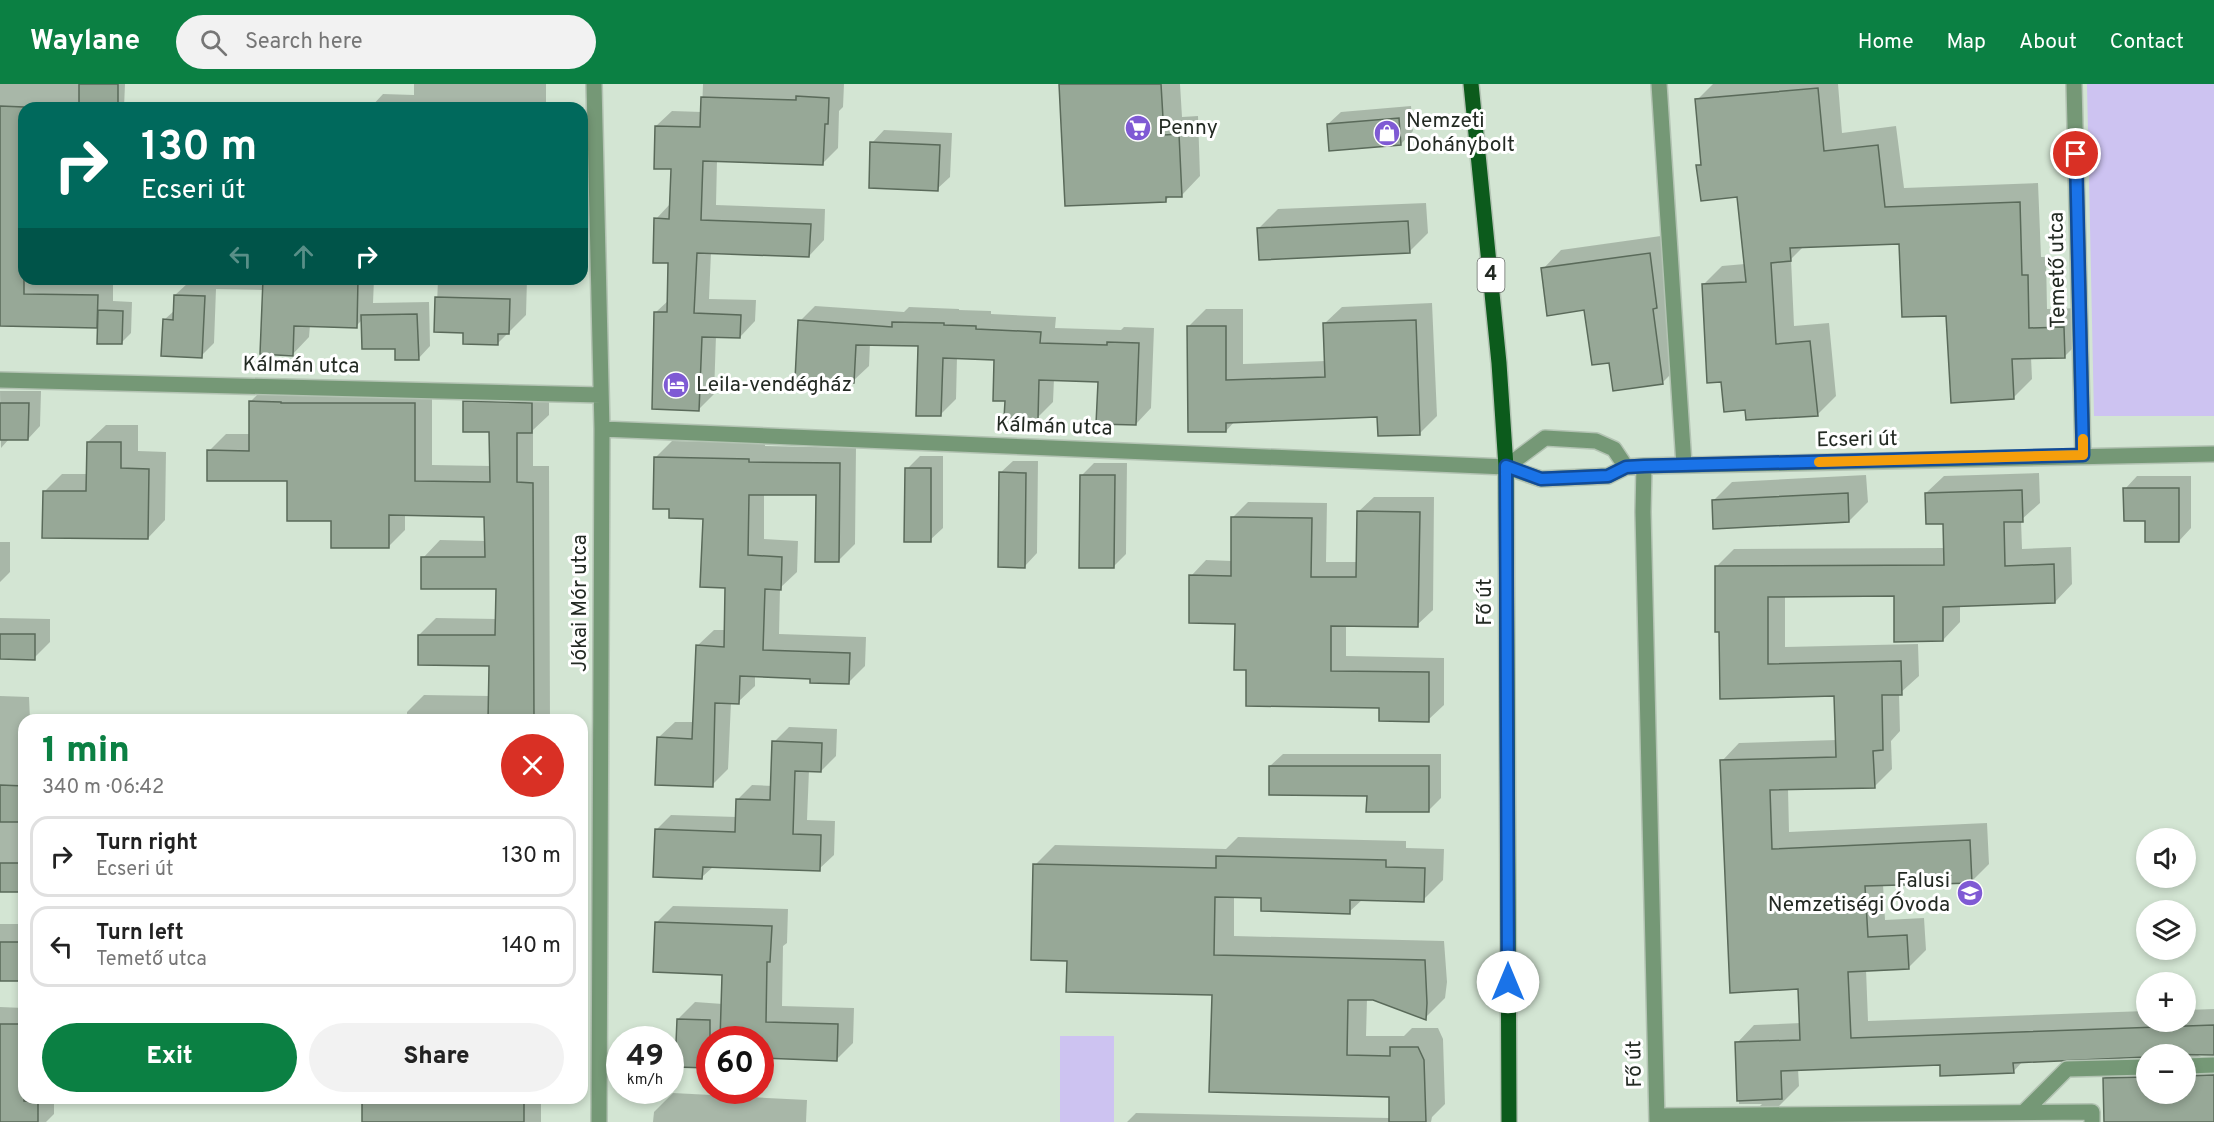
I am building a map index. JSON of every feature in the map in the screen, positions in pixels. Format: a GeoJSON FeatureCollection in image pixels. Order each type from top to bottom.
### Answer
{"type":"FeatureCollection","features":[{"type":"Feature","properties":{"kind":"main road","name":"Fő út"},"geometry":{"type":"LineString","coordinates":[[1471,84],[1499,363],[1506,466],[1510,1122]]}},
{"type":"Feature","properties":{"kind":"street","name":"Jókai Mór utca"},"geometry":{"type":"LineString","coordinates":[[594,84],[602,429],[599,1122]]}},
{"type":"Feature","properties":{"kind":"street"},"geometry":{"type":"LineString","coordinates":[[1659,84],[1683,465]]}},
{"type":"Feature","properties":{"kind":"street","name":"Temető utca"},"geometry":{"type":"LineString","coordinates":[[2074,84],[2083,455]]}},
{"type":"Feature","properties":{"kind":"street","name":"Kálmán utca"},"geometry":{"type":"LineString","coordinates":[[0,380],[601,395]]}},
{"type":"Feature","properties":{"kind":"street","name":"Kálmán utca"},"geometry":{"type":"LineString","coordinates":[[602,429],[1506,466]]}},
{"type":"Feature","properties":{"kind":"street"},"geometry":{"type":"LineString","coordinates":[[1506,466],[1545,438],[1596,441],[1614,449],[1626,467]]}},
{"type":"Feature","properties":{"kind":"street","name":"Ecseri út"},"geometry":{"type":"LineString","coordinates":[[1506,466],[1541,479],[1608,476],[1626,467],[1644,466],[2214,454]]}},
{"type":"Feature","properties":{"kind":"street","name":"Fő út"},"geometry":{"type":"LineString","coordinates":[[1644,466],[1643,512],[1657,1119]]}},
{"type":"Feature","properties":{"kind":"street"},"geometry":{"type":"LineString","coordinates":[[2196,1066],[2214,1065]]}},
{"type":"Feature","properties":{"kind":"street"},"geometry":{"type":"LineString","coordinates":[[2025,1111],[2067,1069],[2136,1067]]}},
{"type":"Feature","properties":{"kind":"street"},"geometry":{"type":"LineString","coordinates":[[1657,1119],[2025,1111],[2092,1112],[2092,1122]]}},
{"type":"Feature","properties":{"kind":"shaded area"},"geometry":{"type":"Polygon","coordinates":[[[2087,84],[2214,84],[2214,416],[2094,416],[2087,84]]]}},
{"type":"Feature","properties":{"kind":"shaded area"},"geometry":{"type":"Polygon","coordinates":[[[1060,1036],[1114,1036],[1114,1122],[1060,1122],[1060,1036]]]}},
{"type":"Feature","properties":{"kind":"building"},"geometry":{"type":"Polygon","coordinates":[[[79,84],[118,84],[118,102],[79,102],[79,84]]]}},
{"type":"Feature","properties":{"kind":"building"},"geometry":{"type":"Polygon","coordinates":[[[1059,84],[1161,84],[1164,135],[1179,134],[1182,197],[1166,197],[1166,202],[1065,206],[1059,84]]]}},
{"type":"Feature","properties":{"kind":"building"},"geometry":{"type":"Polygon","coordinates":[[[1818,88],[1824,151],[1878,145],[1885,207],[2020,202],[2022,275],[2028,275],[2029,328],[2064,327],[2065,358],[2012,359],[2014,399],[1951,403],[1946,316],[1902,317],[1899,244],[1790,248],[1791,261],[1771,263],[1776,344],[1810,341],[1818,416],[1746,420],[1745,410],[1724,412],[1721,382],[1707,383],[1702,284],[1746,282],[1737,197],[1701,201],[1696,165],[1701,165],[1695,99],[1818,88]]]}},
{"type":"Feature","properties":{"kind":"building"},"geometry":{"type":"Polygon","coordinates":[[[796,96],[829,98],[823,165],[703,161],[701,220],[811,224],[809,257],[697,253],[694,313],[741,315],[740,338],[702,337],[699,411],[652,409],[654,312],[667,312],[668,263],[653,263],[654,218],[669,219],[671,169],[654,169],[655,126],[700,127],[701,97],[796,100],[796,96]]]}},
{"type":"Feature","properties":{"kind":"building"},"geometry":{"type":"Polygon","coordinates":[[[0,106],[18,107],[18,285],[24,285],[24,294],[98,295],[97,328],[0,326],[0,106]]]}},
{"type":"Feature","properties":{"kind":"building"},"geometry":{"type":"Polygon","coordinates":[[[1399,118],[1401,145],[1329,151],[1327,124],[1399,118]]]}},
{"type":"Feature","properties":{"kind":"building"},"geometry":{"type":"Polygon","coordinates":[[[870,142],[940,145],[938,191],[869,188],[870,142]]]}},
{"type":"Feature","properties":{"kind":"building"},"geometry":{"type":"Polygon","coordinates":[[[1408,221],[1410,253],[1259,260],[1257,228],[1408,221]]]}},
{"type":"Feature","properties":{"kind":"building"},"geometry":{"type":"Polygon","coordinates":[[[1650,253],[1657,308],[1653,309],[1663,384],[1613,391],[1609,363],[1592,365],[1584,310],[1547,316],[1541,268],[1650,253]]]}},
{"type":"Feature","properties":{"kind":"building"},"geometry":{"type":"Polygon","coordinates":[[[263,285],[358,285],[357,328],[294,326],[293,356],[260,354],[263,285]]]}},
{"type":"Feature","properties":{"kind":"building"},"geometry":{"type":"Polygon","coordinates":[[[174,295],[205,296],[202,358],[161,356],[163,319],[173,320],[174,295]]]}},
{"type":"Feature","properties":{"kind":"building"},"geometry":{"type":"Polygon","coordinates":[[[435,297],[510,299],[509,334],[498,334],[498,345],[463,344],[463,333],[434,332],[435,297]]]}},
{"type":"Feature","properties":{"kind":"building"},"geometry":{"type":"Polygon","coordinates":[[[98,310],[123,311],[122,344],[97,344],[98,310]]]}},
{"type":"Feature","properties":{"kind":"building"},"geometry":{"type":"Polygon","coordinates":[[[417,314],[419,360],[395,360],[395,349],[362,349],[361,315],[417,314]]]}},
{"type":"Feature","properties":{"kind":"building"},"geometry":{"type":"Polygon","coordinates":[[[798,320],[892,327],[892,322],[944,323],[944,325],[976,326],[976,329],[1041,332],[1040,343],[1107,345],[1107,342],[1139,343],[1136,425],[1096,424],[1098,382],[1039,380],[1038,419],[1004,418],[1005,401],[993,401],[994,360],[943,358],[941,416],[916,416],[918,346],[856,345],[854,383],[795,379],[798,320]]]}},
{"type":"Feature","properties":{"kind":"building"},"geometry":{"type":"Polygon","coordinates":[[[1416,320],[1420,435],[1378,436],[1377,417],[1226,423],[1226,432],[1188,432],[1187,326],[1226,326],[1226,380],[1325,377],[1323,323],[1416,320]]]}},
{"type":"Feature","properties":{"kind":"building"},"geometry":{"type":"Polygon","coordinates":[[[249,401],[415,403],[415,481],[490,482],[489,432],[463,432],[463,401],[532,403],[532,433],[517,433],[517,482],[533,483],[534,714],[488,714],[489,666],[418,665],[418,635],[495,635],[496,589],[421,589],[421,557],[485,557],[484,517],[389,515],[389,548],[331,548],[331,521],[287,521],[287,481],[207,481],[207,450],[249,451],[249,401]]]}},
{"type":"Feature","properties":{"kind":"building"},"geometry":{"type":"Polygon","coordinates":[[[0,403],[29,403],[28,440],[0,440],[0,403]]]}},
{"type":"Feature","properties":{"kind":"building"},"geometry":{"type":"Polygon","coordinates":[[[87,442],[121,442],[121,468],[149,469],[148,539],[42,538],[43,491],[86,491],[87,442]]]}},
{"type":"Feature","properties":{"kind":"building"},"geometry":{"type":"Polygon","coordinates":[[[654,457],[749,459],[749,462],[840,463],[839,562],[815,562],[816,495],[749,495],[748,555],[782,557],[781,590],[765,589],[763,650],[850,653],[849,684],[810,683],[810,679],[740,676],[739,704],[715,703],[713,787],[655,785],[657,737],[692,739],[696,645],[724,647],[725,588],[700,587],[703,519],[669,518],[669,509],[653,509],[654,457]]]}},
{"type":"Feature","properties":{"kind":"building"},"geometry":{"type":"Polygon","coordinates":[[[905,468],[931,468],[931,542],[904,542],[905,468]]]}},
{"type":"Feature","properties":{"kind":"building"},"geometry":{"type":"Polygon","coordinates":[[[999,472],[1026,473],[1025,568],[998,567],[999,472]]]}},
{"type":"Feature","properties":{"kind":"building"},"geometry":{"type":"Polygon","coordinates":[[[1080,475],[1115,475],[1114,568],[1079,568],[1080,475]]]}},
{"type":"Feature","properties":{"kind":"building"},"geometry":{"type":"Polygon","coordinates":[[[2123,488],[2179,488],[2179,542],[2145,542],[2145,521],[2124,521],[2123,488]]]}},
{"type":"Feature","properties":{"kind":"building"},"geometry":{"type":"Polygon","coordinates":[[[2022,490],[2023,522],[2004,522],[2005,566],[2054,564],[2055,603],[1943,607],[1943,641],[1894,642],[1894,596],[1768,597],[1768,664],[1901,661],[1902,695],[1882,695],[1883,750],[1873,751],[1875,788],[1770,790],[1772,849],[1970,840],[1972,883],[1865,886],[1868,937],[1907,935],[1909,969],[1848,972],[1851,1038],[2136,1028],[2136,1032],[2196,1032],[2196,1026],[2214,1025],[2214,1055],[2196,1055],[2196,1044],[2136,1044],[2136,1057],[2013,1063],[2014,1073],[1940,1076],[1940,1065],[1781,1071],[1782,1099],[1737,1101],[1735,1042],[1800,1040],[1798,989],[1730,993],[1720,760],[1836,757],[1834,696],[1720,699],[1719,632],[1715,632],[1715,566],[1944,565],[1943,524],[1926,524],[1925,493],[2022,490]]]}},
{"type":"Feature","properties":{"kind":"building"},"geometry":{"type":"Polygon","coordinates":[[[1848,493],[1849,522],[1713,529],[1712,500],[1848,493]]]}},
{"type":"Feature","properties":{"kind":"building"},"geometry":{"type":"Polygon","coordinates":[[[1357,511],[1420,512],[1418,627],[1331,626],[1331,671],[1429,672],[1429,722],[1379,721],[1379,708],[1246,706],[1246,670],[1234,670],[1235,624],[1189,623],[1189,575],[1231,576],[1231,517],[1243,517],[1312,518],[1311,577],[1356,577],[1357,511]]]}},
{"type":"Feature","properties":{"kind":"building"},"geometry":{"type":"Polygon","coordinates":[[[0,634],[35,634],[35,660],[0,659],[0,634]]]}},
{"type":"Feature","properties":{"kind":"building"},"geometry":{"type":"Polygon","coordinates":[[[772,741],[822,743],[821,772],[795,771],[793,834],[821,835],[820,871],[703,867],[702,879],[653,877],[655,829],[735,832],[736,799],[770,800],[772,741]]]}},
{"type":"Feature","properties":{"kind":"building"},"geometry":{"type":"Polygon","coordinates":[[[1269,766],[1429,766],[1429,812],[1366,812],[1367,796],[1269,795],[1269,766]]]}},
{"type":"Feature","properties":{"kind":"building"},"geometry":{"type":"Polygon","coordinates":[[[0,785],[18,786],[18,822],[0,822],[0,785]]]}},
{"type":"Feature","properties":{"kind":"building"},"geometry":{"type":"Polygon","coordinates":[[[1216,856],[1386,860],[1386,867],[1425,868],[1424,902],[1350,900],[1350,914],[1261,911],[1261,898],[1215,897],[1214,955],[1425,960],[1426,1020],[1373,1000],[1348,1000],[1347,1055],[1390,1056],[1390,1047],[1418,1047],[1424,1060],[1426,1122],[1389,1122],[1389,1097],[1209,1092],[1212,995],[1066,992],[1067,961],[1031,960],[1033,864],[1216,868],[1216,856]]]}},
{"type":"Feature","properties":{"kind":"building"},"geometry":{"type":"Polygon","coordinates":[[[0,863],[18,863],[18,892],[0,892],[0,863]]]}},
{"type":"Feature","properties":{"kind":"building"},"geometry":{"type":"Polygon","coordinates":[[[655,922],[772,926],[770,962],[767,962],[766,1022],[838,1024],[837,1061],[774,1059],[774,1026],[720,1026],[722,975],[653,972],[655,922]]]}},
{"type":"Feature","properties":{"kind":"building"},"geometry":{"type":"Polygon","coordinates":[[[0,942],[18,942],[18,981],[0,981],[0,942]]]}},
{"type":"Feature","properties":{"kind":"building"},"geometry":{"type":"Polygon","coordinates":[[[677,1019],[710,1020],[710,1026],[696,1026],[696,1068],[684,1067],[684,1026],[677,1026],[677,1019]]]}},
{"type":"Feature","properties":{"kind":"building"},"geometry":{"type":"Polygon","coordinates":[[[0,1024],[18,1024],[18,1104],[38,1104],[38,1122],[0,1122],[0,1024]]]}},
{"type":"Feature","properties":{"kind":"building"},"geometry":{"type":"Polygon","coordinates":[[[2214,1075],[2214,1122],[2104,1122],[2103,1078],[2136,1077],[2136,1104],[2196,1104],[2196,1076],[2214,1075]]]}},
{"type":"Feature","properties":{"kind":"building"},"geometry":{"type":"Polygon","coordinates":[[[362,1104],[524,1104],[524,1122],[362,1122],[362,1104]]]}},
{"type":"Feature","properties":{"kind":"slow traffic"},"geometry":{"type":"LineString","coordinates":[[1819,462],[2083,455],[2083,439]]}},
{"type":"Feature","properties":{"kind":"place","name":"Penny"},"geometry":{"type":"Point","coordinates":[1138,128]}},
{"type":"Feature","properties":{"kind":"place","name":"Nemzeti Dohánybolt"},"geometry":{"type":"Point","coordinates":[1387,133]}},
{"type":"Feature","properties":{"kind":"place","name":"Leila-vendégház"},"geometry":{"type":"Point","coordinates":[676,385]}},
{"type":"Feature","properties":{"kind":"place","name":"Falusi Nemzetiségi Óvoda"},"geometry":{"type":"Point","coordinates":[1970,893]}},
{"type":"Feature","properties":{"kind":"route"},"geometry":{"type":"LineString","coordinates":[[1508,982],[1506,466],[1541,479],[1608,476],[1626,467],[1644,466],[2083,455],[2076,154]]}}]}
